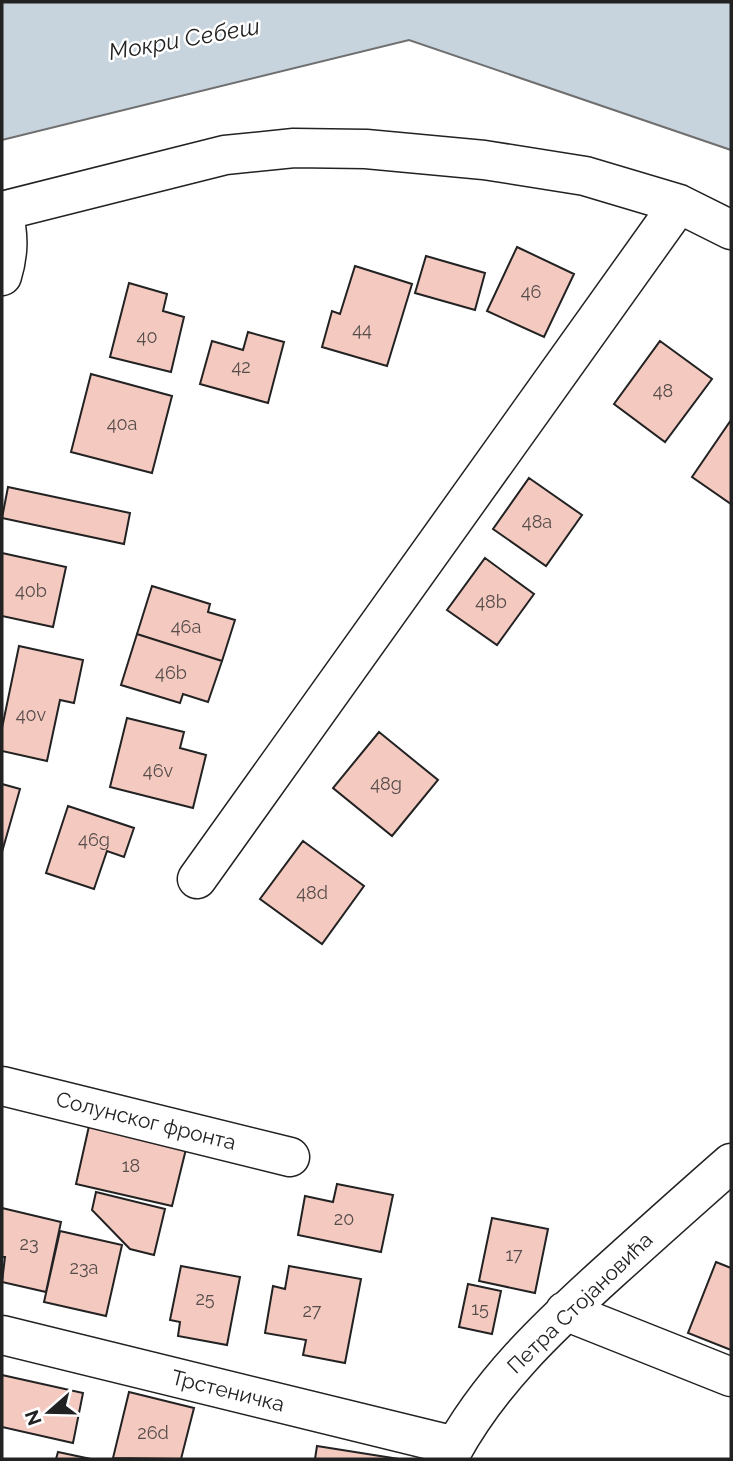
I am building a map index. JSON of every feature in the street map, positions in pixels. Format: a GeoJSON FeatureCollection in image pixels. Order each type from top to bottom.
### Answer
{"type":"FeatureCollection","features":[{"type":"Feature","properties":{"kind":"street"},"geometry":{"type":"LineString","coordinates":[[2,276],[9,247],[2,211],[225,155],[294,148],[374,149],[484,160],[584,176],[679,204],[731,230]]}},
{"type":"Feature","properties":{"kind":"street"},"geometry":{"type":"LineString","coordinates":[[197,879],[679,204]]}},
{"type":"Feature","properties":{"kind":"street","name":"Солунског фронта"},"geometry":{"type":"LineString","coordinates":[[2,1086],[290,1157]]}},
{"type":"Feature","properties":{"kind":"street","name":"Петра Стојановића"},"geometry":{"type":"LineString","coordinates":[[452,1453],[462,1433],[510,1367],[565,1311],[731,1163]]}},
{"type":"Feature","properties":{"kind":"street"},"geometry":{"type":"LineString","coordinates":[[565,1311],[731,1377]]}},
{"type":"Feature","properties":{"kind":"street","name":"Трстеничка"},"geometry":{"type":"LineString","coordinates":[[2,1335],[452,1453]]}},
{"type":"Feature","properties":{"kind":"water","name":"Мокри Себеш"},"geometry":{"type":"Polygon","coordinates":[[[2,2],[729,2],[731,150],[409,40],[2,140],[2,2]]]}},
{"type":"Feature","properties":{"kind":"building"},"geometry":{"type":"Polygon","coordinates":[[[517,247],[574,274],[544,337],[487,311],[517,247]]]}},
{"type":"Feature","properties":{"kind":"building"},"geometry":{"type":"Polygon","coordinates":[[[426,256],[485,273],[475,310],[415,293],[426,256]]]}},
{"type":"Feature","properties":{"kind":"building"},"geometry":{"type":"Polygon","coordinates":[[[355,266],[412,284],[387,366],[322,347],[332,311],[340,314],[355,266]]]}},
{"type":"Feature","properties":{"kind":"building"},"geometry":{"type":"Polygon","coordinates":[[[129,283],[167,294],[163,311],[184,317],[171,372],[110,357],[129,283]]]}},
{"type":"Feature","properties":{"kind":"building"},"geometry":{"type":"Polygon","coordinates":[[[248,332],[284,342],[268,403],[200,384],[212,341],[243,350],[248,332]]]}},
{"type":"Feature","properties":{"kind":"building"},"geometry":{"type":"Polygon","coordinates":[[[660,341],[712,379],[665,442],[614,404],[660,341]]]}},
{"type":"Feature","properties":{"kind":"building"},"geometry":{"type":"Polygon","coordinates":[[[91,374],[172,396],[152,473],[71,452],[91,374]]]}},
{"type":"Feature","properties":{"kind":"building"},"geometry":{"type":"Polygon","coordinates":[[[731,420],[731,504],[692,477],[731,420]]]}},
{"type":"Feature","properties":{"kind":"building"},"geometry":{"type":"Polygon","coordinates":[[[529,478],[582,515],[546,566],[493,529],[529,478]]]}},
{"type":"Feature","properties":{"kind":"building"},"geometry":{"type":"Polygon","coordinates":[[[8,487],[130,513],[124,544],[2,518],[8,487]]]}},
{"type":"Feature","properties":{"kind":"building"},"geometry":{"type":"Polygon","coordinates":[[[2,553],[66,567],[53,627],[2,616],[2,553]]]}},
{"type":"Feature","properties":{"kind":"building"},"geometry":{"type":"Polygon","coordinates":[[[485,558],[534,594],[497,645],[447,610],[485,558]]]}},
{"type":"Feature","properties":{"kind":"building"},"geometry":{"type":"Polygon","coordinates":[[[152,586],[210,604],[208,612],[235,620],[222,661],[137,634],[152,586]]]}},
{"type":"Feature","properties":{"kind":"building"},"geometry":{"type":"Polygon","coordinates":[[[137,634],[222,661],[208,702],[183,694],[180,703],[121,685],[137,634]]]}},
{"type":"Feature","properties":{"kind":"building"},"geometry":{"type":"Polygon","coordinates":[[[19,646],[83,660],[74,703],[60,700],[47,761],[2,751],[2,728],[19,646]]]}},
{"type":"Feature","properties":{"kind":"building"},"geometry":{"type":"Polygon","coordinates":[[[127,718],[184,732],[180,748],[206,755],[193,808],[110,787],[127,718]]]}},
{"type":"Feature","properties":{"kind":"building"},"geometry":{"type":"Polygon","coordinates":[[[379,732],[438,780],[392,836],[333,788],[379,732]]]}},
{"type":"Feature","properties":{"kind":"building"},"geometry":{"type":"Polygon","coordinates":[[[2,784],[20,789],[2,852],[2,784]]]}},
{"type":"Feature","properties":{"kind":"building"},"geometry":{"type":"Polygon","coordinates":[[[68,806],[134,828],[124,857],[107,851],[94,889],[46,873],[68,806]]]}},
{"type":"Feature","properties":{"kind":"building"},"geometry":{"type":"Polygon","coordinates":[[[303,841],[364,886],[322,944],[260,899],[303,841]]]}},
{"type":"Feature","properties":{"kind":"building"},"geometry":{"type":"Polygon","coordinates":[[[89,1126],[186,1149],[172,1206],[76,1184],[89,1126]]]}},
{"type":"Feature","properties":{"kind":"building"},"geometry":{"type":"Polygon","coordinates":[[[337,1184],[393,1195],[381,1252],[298,1235],[305,1196],[333,1202],[337,1184]]]}},
{"type":"Feature","properties":{"kind":"building"},"geometry":{"type":"Polygon","coordinates":[[[96,1192],[165,1209],[154,1255],[130,1249],[92,1210],[96,1192]]]}},
{"type":"Feature","properties":{"kind":"building"},"geometry":{"type":"Polygon","coordinates":[[[2,1208],[61,1222],[46,1292],[2,1282],[5,1257],[2,1257],[2,1208]]]}},
{"type":"Feature","properties":{"kind":"building"},"geometry":{"type":"Polygon","coordinates":[[[492,1218],[548,1229],[535,1293],[479,1281],[492,1218]]]}},
{"type":"Feature","properties":{"kind":"building"},"geometry":{"type":"Polygon","coordinates":[[[60,1231],[122,1245],[106,1316],[44,1302],[60,1231]]]}},
{"type":"Feature","properties":{"kind":"building"},"geometry":{"type":"Polygon","coordinates":[[[716,1262],[731,1268],[731,1350],[688,1333],[716,1262]]]}},
{"type":"Feature","properties":{"kind":"building"},"geometry":{"type":"Polygon","coordinates":[[[181,1266],[240,1277],[227,1345],[178,1336],[180,1322],[170,1320],[181,1266]]]}},
{"type":"Feature","properties":{"kind":"building"},"geometry":{"type":"Polygon","coordinates":[[[289,1266],[361,1279],[345,1363],[303,1355],[306,1340],[265,1333],[273,1286],[285,1289],[289,1266]]]}},
{"type":"Feature","properties":{"kind":"building"},"geometry":{"type":"Polygon","coordinates":[[[468,1284],[501,1291],[492,1334],[459,1327],[468,1284]]]}},
{"type":"Feature","properties":{"kind":"building"},"geometry":{"type":"Polygon","coordinates":[[[2,1375],[83,1393],[73,1443],[2,1427],[2,1375]]]}},
{"type":"Feature","properties":{"kind":"building"},"geometry":{"type":"Polygon","coordinates":[[[129,1392],[194,1408],[181,1459],[113,1458],[129,1392]]]}},
{"type":"Feature","properties":{"kind":"building"},"geometry":{"type":"Polygon","coordinates":[[[317,1446],[399,1459],[315,1459],[317,1446]]]}},
{"type":"Feature","properties":{"kind":"building"},"geometry":{"type":"Polygon","coordinates":[[[58,1452],[91,1459],[56,1459],[58,1452]]]}}]}
